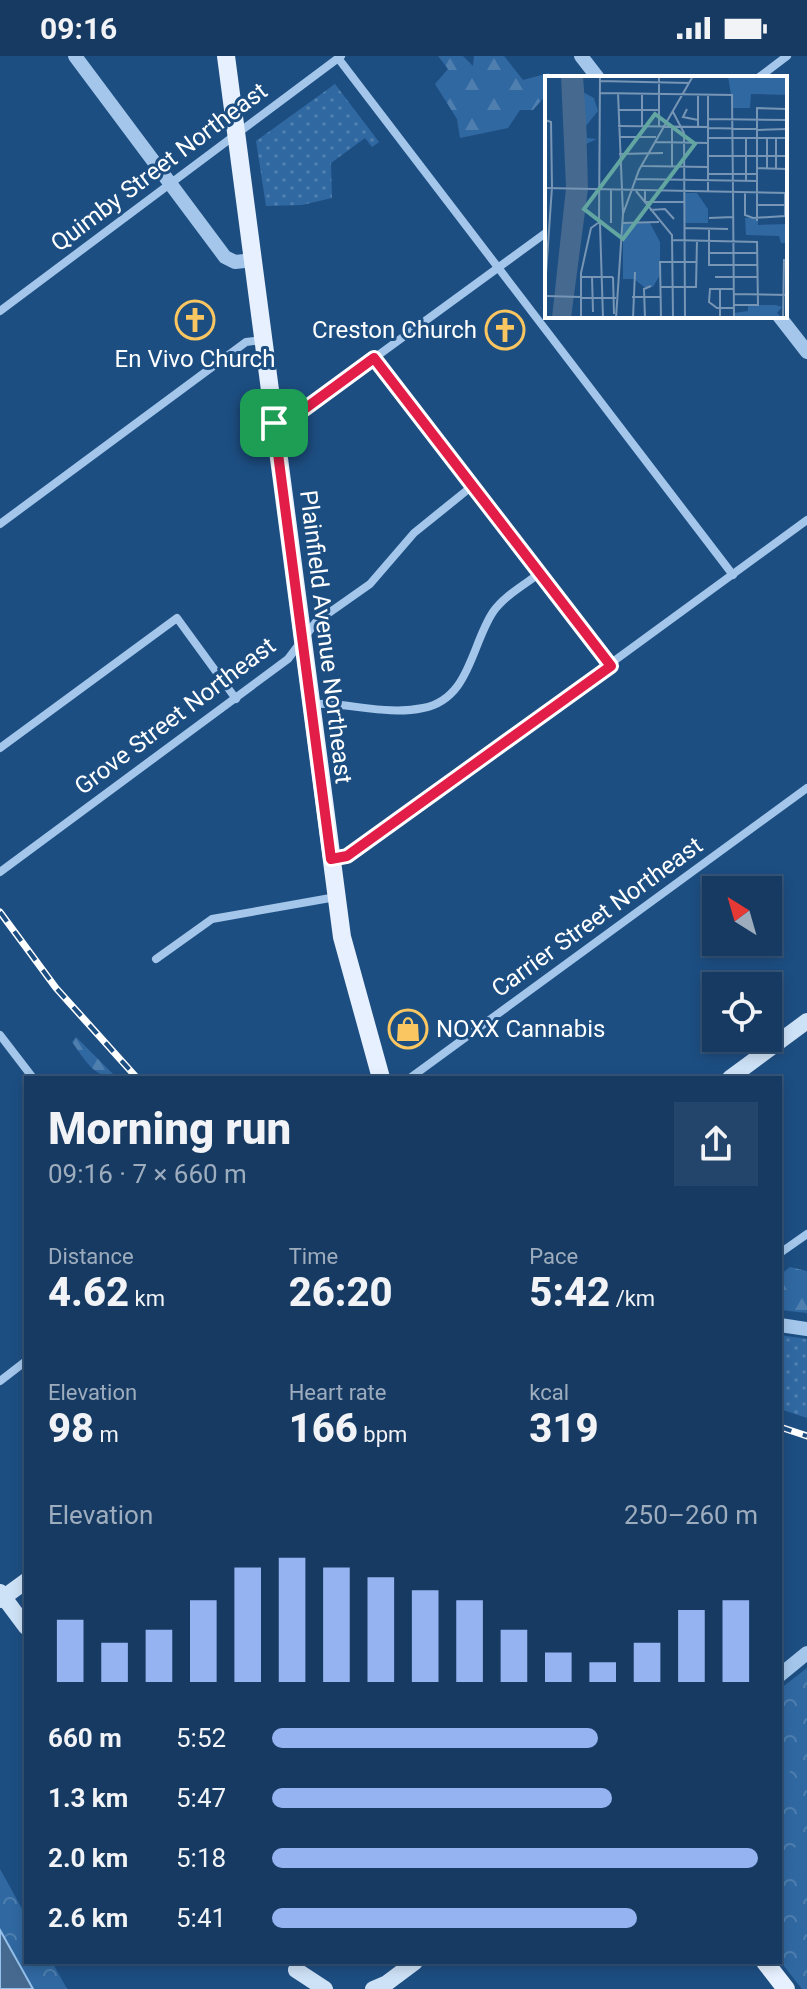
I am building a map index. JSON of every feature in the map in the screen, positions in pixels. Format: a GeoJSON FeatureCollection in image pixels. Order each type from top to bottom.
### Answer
{"type":"FeatureCollection","features":[{"type":"Feature","properties":{"kind":"main road","name":"Plainfield Avenue Northeast"},"geometry":{"type":"LineString","coordinates":[[226,56],[336,897],[347,964],[380,1076]]}},
{"type":"Feature","properties":{"kind":"main road"},"geometry":{"type":"LineString","coordinates":[[733,1076],[807,1021]]}},
{"type":"Feature","properties":{"kind":"main road"},"geometry":{"type":"LineString","coordinates":[[24,1582],[1,1597],[24,1625]]}},
{"type":"Feature","properties":{"kind":"main road"},"geometry":{"type":"LineString","coordinates":[[373,1989],[387,1985],[413,1964]]}},
{"type":"Feature","properties":{"kind":"main road"},"geometry":{"type":"LineString","coordinates":[[767,1964],[786,1989]]}},
{"type":"Feature","properties":{"kind":"main road"},"geometry":{"type":"LineString","coordinates":[[292,1966],[304,1989]]}},
{"type":"Feature","properties":{"kind":"main road"},"geometry":{"type":"LineString","coordinates":[[292,1966],[325,1989]]}},
{"type":"Feature","properties":{"kind":"street"},"geometry":{"type":"LineString","coordinates":[[75,56],[225,257],[235,262],[254,260]]}},
{"type":"Feature","properties":{"kind":"street"},"geometry":{"type":"LineString","coordinates":[[581,56],[596,76]]}},
{"type":"Feature","properties":{"kind":"street"},"geometry":{"type":"LineString","coordinates":[[761,76],[787,56]]}},
{"type":"Feature","properties":{"kind":"street"},"geometry":{"type":"LineString","coordinates":[[340,57],[733,575]]}},
{"type":"Feature","properties":{"kind":"street","name":"Quimby Street Northeast"},"geometry":{"type":"LineString","coordinates":[[0,311],[340,57]]}},
{"type":"Feature","properties":{"kind":"street"},"geometry":{"type":"LineString","coordinates":[[274,423],[299,413],[545,233]]}},
{"type":"Feature","properties":{"kind":"street"},"geometry":{"type":"LineString","coordinates":[[781,318],[807,352]]}},
{"type":"Feature","properties":{"kind":"street"},"geometry":{"type":"LineString","coordinates":[[0,524],[246,342],[263,340]]}},
{"type":"Feature","properties":{"kind":"street"},"geometry":{"type":"LineString","coordinates":[[374,358],[611,666]]}},
{"type":"Feature","properties":{"kind":"street","name":"Grove Street Northeast"},"geometry":{"type":"LineString","coordinates":[[0,872],[288,659],[316,622],[370,584],[427,520],[471,487]]}},
{"type":"Feature","properties":{"kind":"street"},"geometry":{"type":"LineString","coordinates":[[331,859],[347,856],[807,520]]}},
{"type":"Feature","properties":{"kind":"street"},"geometry":{"type":"LineString","coordinates":[[311,704],[404,710],[432,706],[451,693],[466,675],[494,610],[540,573]]}},
{"type":"Feature","properties":{"kind":"street"},"geometry":{"type":"LineString","coordinates":[[0,748],[177,618],[236,699]]}},
{"type":"Feature","properties":{"kind":"street","name":"Carrier Street Northeast"},"geometry":{"type":"LineString","coordinates":[[413,1076],[807,788]]}},
{"type":"Feature","properties":{"kind":"street"},"geometry":{"type":"LineString","coordinates":[[156,959],[212,919],[336,897]]}},
{"type":"Feature","properties":{"kind":"street"},"geometry":{"type":"LineString","coordinates":[[0,1035],[31,1076]]}},
{"type":"Feature","properties":{"kind":"street"},"geometry":{"type":"LineString","coordinates":[[782,1252],[807,1234]]}},
{"type":"Feature","properties":{"kind":"street"},"geometry":{"type":"LineString","coordinates":[[782,1325],[807,1329]]}},
{"type":"Feature","properties":{"kind":"street"},"geometry":{"type":"LineString","coordinates":[[0,1381],[24,1363]]}},
{"type":"Feature","properties":{"kind":"street"},"geometry":{"type":"LineString","coordinates":[[782,1673],[807,1653]]}},
{"type":"Feature","properties":{"kind":"green space"},"geometry":{"type":"Polygon","coordinates":[[[438,56],[463,56],[473,66],[474,56],[504,56],[523,80],[549,73],[552,76],[545,76],[545,96],[533,110],[520,110],[508,128],[460,138],[457,119],[435,84],[448,69],[438,56]]]}},
{"type":"Feature","properties":{"kind":"green space"},"geometry":{"type":"Polygon","coordinates":[[[335,84],[379,142],[372,147],[365,138],[331,163],[332,198],[302,205],[266,206],[256,141],[335,84]]]}},
{"type":"Feature","properties":{"kind":"green space"},"geometry":{"type":"Polygon","coordinates":[[[76,1037],[115,1076],[106,1076],[96,1071],[72,1042],[76,1037]]]}},
{"type":"Feature","properties":{"kind":"green space"},"geometry":{"type":"Polygon","coordinates":[[[790,1267],[807,1271],[807,1313],[782,1310],[782,1273],[790,1267]]]}},
{"type":"Feature","properties":{"kind":"green space"},"geometry":{"type":"Polygon","coordinates":[[[782,1335],[807,1339],[807,1418],[782,1410],[782,1335]]]}},
{"type":"Feature","properties":{"kind":"green space"},"geometry":{"type":"Polygon","coordinates":[[[807,1668],[807,1989],[802,1989],[782,1964],[782,1687],[807,1668]]]}},
{"type":"Feature","properties":{"kind":"green space"},"geometry":{"type":"Polygon","coordinates":[[[786,1767],[802,1788],[792,1795],[782,1782],[782,1770],[786,1767]]]}},
{"type":"Feature","properties":{"kind":"green space"},"geometry":{"type":"Polygon","coordinates":[[[787,1811],[803,1832],[794,1840],[782,1825],[787,1811]]]}},
{"type":"Feature","properties":{"kind":"green space"},"geometry":{"type":"Polygon","coordinates":[[[807,1836],[807,1877],[788,1854],[807,1836]]]}},
{"type":"Feature","properties":{"kind":"green space"},"geometry":{"type":"Polygon","coordinates":[[[0,1869],[24,1912],[24,1964],[53,1964],[67,1989],[33,1989],[0,1930],[0,1869]]]}},
{"type":"Feature","properties":{"kind":"shaded area"},"geometry":{"type":"Polygon","coordinates":[[[0,1930],[33,1989],[0,1989],[0,1930]]]}},
{"type":"Feature","properties":{"kind":"railway"},"geometry":{"type":"LineString","coordinates":[[0,912],[56,988],[135,1076]]}},
{"type":"Feature","properties":{"kind":"railway"},"geometry":{"type":"LineString","coordinates":[[782,1428],[807,1436]]}},
{"type":"Feature","properties":{"kind":"place","name":"En Vivo Church"},"geometry":{"type":"Point","coordinates":[195,320]}},
{"type":"Feature","properties":{"kind":"place","name":"Creston Church"},"geometry":{"type":"Point","coordinates":[505,330]}},
{"type":"Feature","properties":{"kind":"place","name":"NOXX Cannabis"},"geometry":{"type":"Point","coordinates":[408,1029]}},
{"type":"Feature","properties":{"kind":"route"},"geometry":{"type":"LineString","coordinates":[[374,358],[611,666],[347,856],[331,859],[329,842],[274,423],[299,413],[374,358]]}}]}
